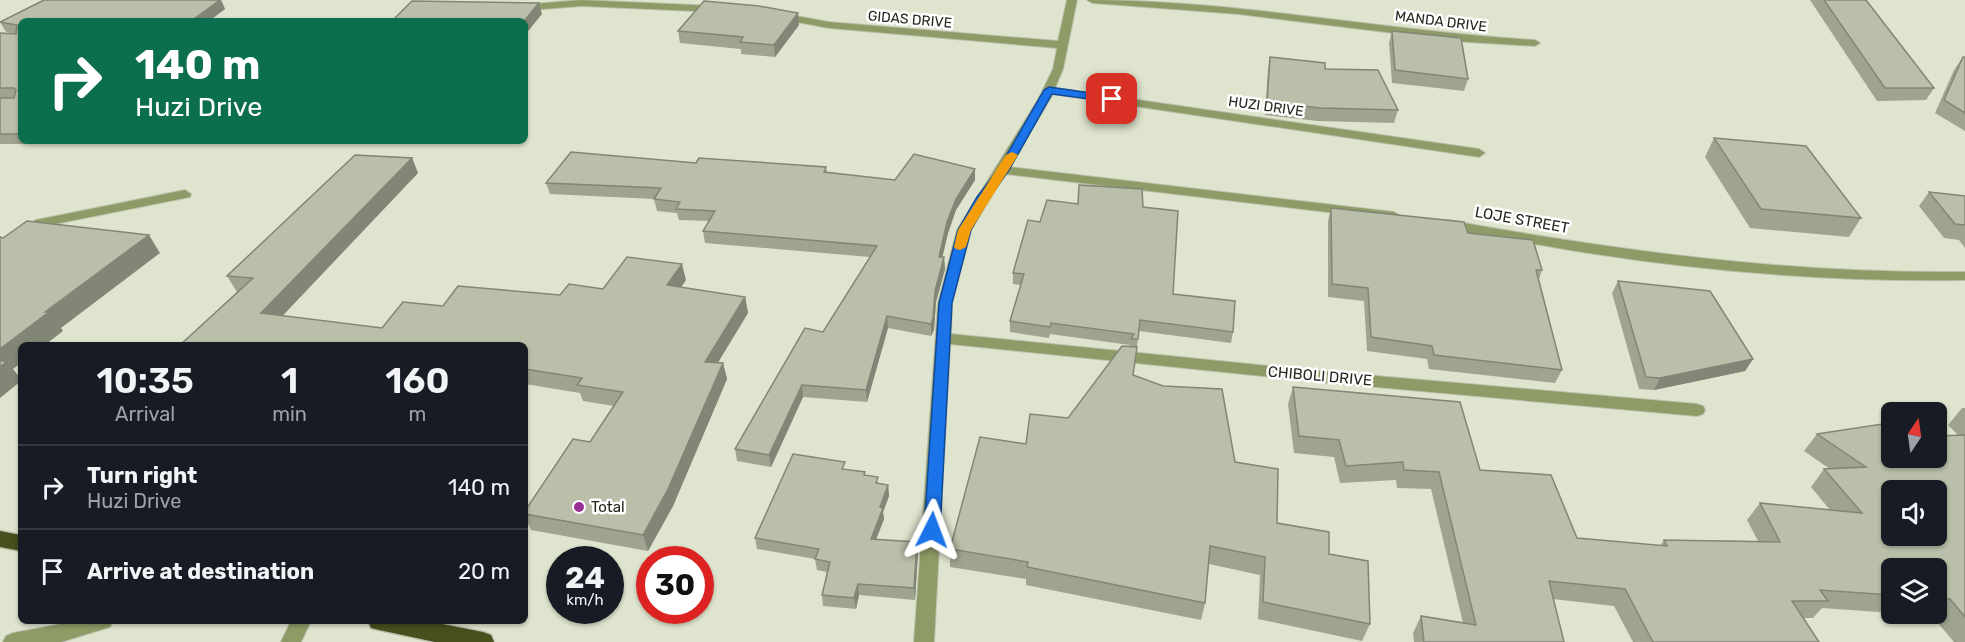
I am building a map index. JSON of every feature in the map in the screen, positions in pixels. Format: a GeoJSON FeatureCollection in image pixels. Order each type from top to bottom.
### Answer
{"type":"FeatureCollection","features":[{"type":"Feature","properties":{"kind":"highway"},"geometry":{"type":"LineString","coordinates":[[0,539],[18,542]]}},
{"type":"Feature","properties":{"kind":"highway"},"geometry":{"type":"LineString","coordinates":[[394,624],[483,642]]}},
{"type":"Feature","properties":{"kind":"street"},"geometry":{"type":"LineString","coordinates":[[924,642],[945,303],[964,230],[983,197],[1003,170],[1049,90],[1058,69],[1072,0]]}},
{"type":"Feature","properties":{"kind":"street","name":"MANDA DRIVE"},"geometry":{"type":"LineString","coordinates":[[1092,0],[1238,11],[1467,39],[1535,44]]}},
{"type":"Feature","properties":{"kind":"street"},"geometry":{"type":"LineString","coordinates":[[512,8],[581,3],[727,10]]}},
{"type":"Feature","properties":{"kind":"street","name":"GIDAS DRIVE"},"geometry":{"type":"LineString","coordinates":[[771,15],[829,25],[1063,45]]}},
{"type":"Feature","properties":{"kind":"street","name":"HUZI DRIVE"},"geometry":{"type":"LineString","coordinates":[[1049,90],[1479,153]]}},
{"type":"Feature","properties":{"kind":"street"},"geometry":{"type":"LineString","coordinates":[[1003,170],[1402,217]]}},
{"type":"Feature","properties":{"kind":"street"},"geometry":{"type":"LineString","coordinates":[[0,246],[41,223],[184,194]]}},
{"type":"Feature","properties":{"kind":"street","name":"LOJE STREET"},"geometry":{"type":"LineString","coordinates":[[1437,222],[1642,257],[1750,270],[1843,277],[1965,276]]}},
{"type":"Feature","properties":{"kind":"street","name":"CHIBOLI DRIVE"},"geometry":{"type":"LineString","coordinates":[[943,338],[1226,368],[1697,410]]}},
{"type":"Feature","properties":{"kind":"street"},"geometry":{"type":"LineString","coordinates":[[13,642],[74,632],[95,624]]}},
{"type":"Feature","properties":{"kind":"street"},"geometry":{"type":"LineString","coordinates":[[291,642],[300,624]]}},
{"type":"Feature","properties":{"kind":"building"},"geometry":{"type":"Polygon","coordinates":[[[44,0],[220,0],[195,18],[18,18],[18,134],[0,134],[0,98],[14,98],[16,90],[0,88],[0,33],[16,34],[17,25],[0,22],[44,0]]]}},
{"type":"Feature","properties":{"kind":"building"},"geometry":{"type":"Polygon","coordinates":[[[1824,0],[1866,0],[1934,88],[1885,88],[1824,0]]]}},
{"type":"Feature","properties":{"kind":"building"},"geometry":{"type":"Polygon","coordinates":[[[412,1],[539,3],[526,18],[395,18],[412,1]]]}},
{"type":"Feature","properties":{"kind":"building"},"geometry":{"type":"Polygon","coordinates":[[[704,1],[759,6],[798,13],[774,45],[740,42],[743,37],[678,31],[704,1]]]}},
{"type":"Feature","properties":{"kind":"building"},"geometry":{"type":"Polygon","coordinates":[[[1392,31],[1461,38],[1468,79],[1395,70],[1392,31]]]}},
{"type":"Feature","properties":{"kind":"building"},"geometry":{"type":"Polygon","coordinates":[[[1270,57],[1325,63],[1325,69],[1378,70],[1398,110],[1320,108],[1267,102],[1270,57]]]}},
{"type":"Feature","properties":{"kind":"building"},"geometry":{"type":"Polygon","coordinates":[[[1965,57],[1965,113],[1944,100],[1965,57]]]}},
{"type":"Feature","properties":{"kind":"building"},"geometry":{"type":"Polygon","coordinates":[[[1714,138],[1806,146],[1861,218],[1761,209],[1714,138]]]}},
{"type":"Feature","properties":{"kind":"building"},"geometry":{"type":"Polygon","coordinates":[[[571,152],[696,163],[699,158],[826,167],[824,172],[895,180],[914,154],[975,169],[956,199],[947,222],[939,257],[944,257],[935,291],[931,324],[887,316],[866,390],[802,385],[769,455],[735,449],[805,328],[823,332],[877,246],[703,231],[715,211],[676,209],[680,202],[654,199],[661,188],[546,183],[571,152]]]}},
{"type":"Feature","properties":{"kind":"building"},"geometry":{"type":"Polygon","coordinates":[[[355,155],[412,158],[261,313],[382,328],[403,302],[443,306],[458,286],[560,295],[569,284],[603,289],[627,257],[682,264],[667,285],[745,297],[705,362],[723,363],[668,489],[643,535],[528,515],[528,506],[573,439],[590,442],[623,392],[577,385],[582,378],[528,369],[528,342],[183,342],[253,278],[227,276],[355,155]]]}},
{"type":"Feature","properties":{"kind":"building"},"geometry":{"type":"Polygon","coordinates":[[[1079,185],[1142,189],[1143,207],[1178,211],[1173,294],[1235,301],[1233,332],[1140,320],[1138,339],[1131,339],[1134,334],[1051,323],[1050,327],[1010,321],[1024,274],[1013,273],[1028,220],[1040,222],[1047,200],[1078,204],[1079,185]]]}},
{"type":"Feature","properties":{"kind":"building"},"geometry":{"type":"Polygon","coordinates":[[[1929,192],[1965,196],[1965,225],[1955,224],[1929,192]]]}},
{"type":"Feature","properties":{"kind":"building"},"geometry":{"type":"Polygon","coordinates":[[[1331,208],[1464,222],[1468,233],[1533,240],[1542,270],[1536,270],[1562,370],[1434,355],[1432,346],[1371,337],[1368,288],[1332,284],[1331,208]]]}},
{"type":"Feature","properties":{"kind":"building"},"geometry":{"type":"Polygon","coordinates":[[[27,221],[149,235],[45,312],[49,312],[0,349],[0,237],[3,238],[27,221]]]}},
{"type":"Feature","properties":{"kind":"building"},"geometry":{"type":"Polygon","coordinates":[[[1618,281],[1710,291],[1753,359],[1660,378],[1646,377],[1618,281]]]}},
{"type":"Feature","properties":{"kind":"building"},"geometry":{"type":"Polygon","coordinates":[[[1122,346],[1137,347],[1133,375],[1163,386],[1222,389],[1235,462],[1278,469],[1277,523],[1329,532],[1329,554],[1368,561],[1370,624],[1263,602],[1265,557],[1210,546],[1205,603],[1027,567],[1028,562],[950,549],[980,437],[1026,444],[1030,414],[1068,418],[1122,346]]]}},
{"type":"Feature","properties":{"kind":"building"},"geometry":{"type":"Polygon","coordinates":[[[1293,387],[1460,402],[1480,470],[1551,475],[1577,538],[1667,546],[1664,540],[1780,542],[1760,503],[1862,513],[1824,469],[1866,467],[1817,434],[1881,424],[1881,468],[1947,468],[1947,436],[1965,435],[1965,617],[1950,599],[1947,599],[1947,558],[1881,558],[1881,594],[1820,590],[1828,601],[1792,601],[1819,642],[1653,642],[1625,589],[1549,581],[1564,642],[1424,642],[1421,616],[1476,625],[1439,472],[1404,470],[1403,462],[1346,466],[1339,440],[1299,436],[1293,387]]]}},
{"type":"Feature","properties":{"kind":"building"},"geometry":{"type":"Polygon","coordinates":[[[793,454],[845,462],[842,469],[865,472],[864,475],[878,477],[876,483],[888,485],[880,507],[883,508],[871,539],[917,542],[914,588],[858,584],[854,598],[822,595],[830,562],[815,559],[819,549],[755,538],[793,454]]]}},
{"type":"Feature","properties":{"kind":"slow traffic"},"geometry":{"type":"LineString","coordinates":[[960,247],[964,230],[1012,155]]}},
{"type":"Feature","properties":{"kind":"place","name":"Total"},"geometry":{"type":"Point","coordinates":[579,507]}},
{"type":"Feature","properties":{"kind":"route"},"geometry":{"type":"LineString","coordinates":[[932,530],[945,303],[964,230],[983,197],[1003,170],[1049,90],[1112,99]]}}]}
